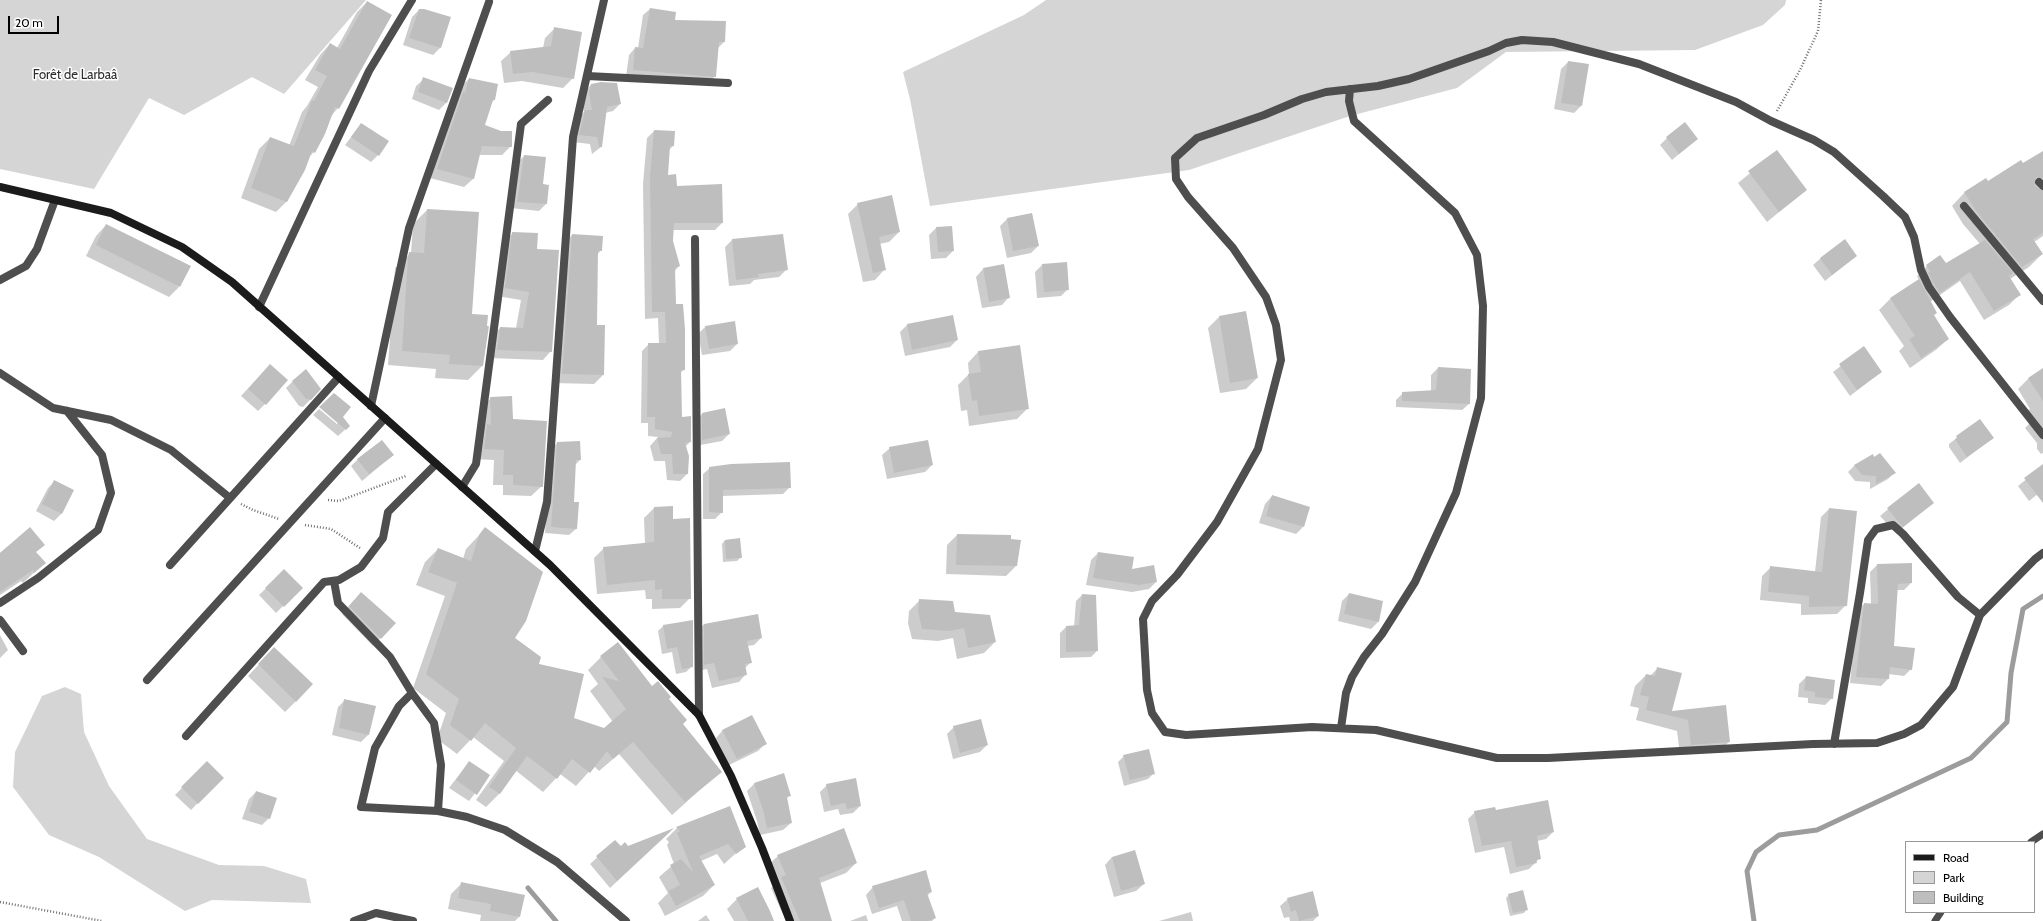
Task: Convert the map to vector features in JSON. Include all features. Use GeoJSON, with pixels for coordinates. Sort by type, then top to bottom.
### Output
{"type":"FeatureCollection","features":[{"type":"Feature","properties":{"kind":"street"},"geometry":{"type":"LineString","coordinates":[[259,307],[369,71],[412,0]]}},
{"type":"Feature","properties":{"kind":"street"},"geometry":{"type":"LineString","coordinates":[[535,551],[547,502],[573,137],[604,0]]}},
{"type":"Feature","properties":{"kind":"street"},"geometry":{"type":"LineString","coordinates":[[371,406],[409,228],[489,2]]}},
{"type":"Feature","properties":{"kind":"street"},"geometry":{"type":"LineString","coordinates":[[2043,435],[1950,317],[1929,287],[1921,270],[1914,237],[1905,217],[1834,152],[1814,140],[1771,121],[1736,102],[1639,64],[1553,42],[1522,40],[1506,43],[1489,51],[1409,79],[1378,86],[1326,92],[1302,99],[1264,115],[1197,138],[1175,158],[1176,179],[1188,197],[1233,248],[1266,297],[1276,325],[1281,360],[1258,449],[1217,522],[1177,575],[1152,601],[1143,619],[1146,690],[1152,713],[1165,732],[1186,735],[1312,727],[1376,730],[1497,758],[1548,758],[1877,743],[1904,734],[1921,725],[1953,687],[1980,614],[2035,559],[2043,553]]}},
{"type":"Feature","properties":{"kind":"street"},"geometry":{"type":"LineString","coordinates":[[587,76],[728,83]]}},
{"type":"Feature","properties":{"kind":"street"},"geometry":{"type":"LineString","coordinates":[[1341,728],[1346,693],[1352,677],[1364,657],[1382,634],[1415,582],[1456,493],[1481,398],[1483,306],[1477,255],[1455,212],[1354,121],[1349,101],[1350,89]]}},
{"type":"Feature","properties":{"kind":"street"},"geometry":{"type":"LineString","coordinates":[[462,487],[476,464],[521,124],[548,100]]}},
{"type":"Feature","properties":{"kind":"street"},"geometry":{"type":"LineString","coordinates":[[0,187],[111,213],[182,247],[232,282],[535,551],[699,716],[731,776],[762,848],[790,921]]}},
{"type":"Feature","properties":{"kind":"street"},"geometry":{"type":"LineString","coordinates":[[0,280],[26,266],[37,249],[55,200]]}},
{"type":"Feature","properties":{"kind":"street"},"geometry":{"type":"LineString","coordinates":[[1964,206],[2043,301]]}},
{"type":"Feature","properties":{"kind":"street"},"geometry":{"type":"LineString","coordinates":[[695,239],[699,716]]}},
{"type":"Feature","properties":{"kind":"street"},"geometry":{"type":"LineString","coordinates":[[0,373],[53,408],[111,420],[171,450],[230,498]]}},
{"type":"Feature","properties":{"kind":"street"},"geometry":{"type":"LineString","coordinates":[[170,565],[339,377]]}},
{"type":"Feature","properties":{"kind":"street"},"geometry":{"type":"LineString","coordinates":[[0,603],[38,578],[98,530],[111,493],[102,455],[67,411]]}},
{"type":"Feature","properties":{"kind":"street"},"geometry":{"type":"LineString","coordinates":[[147,680],[385,418]]}},
{"type":"Feature","properties":{"kind":"street"},"geometry":{"type":"LineString","coordinates":[[186,736],[324,582],[340,580],[361,567],[382,538],[388,512],[436,464]]}},
{"type":"Feature","properties":{"kind":"street"},"geometry":{"type":"LineString","coordinates":[[1834,744],[1868,540],[1876,529],[1892,525],[1903,534],[1958,597],[1980,614]]}},
{"type":"Feature","properties":{"kind":"street"},"geometry":{"type":"LineString","coordinates":[[334,581],[338,603],[390,657],[412,693],[434,723],[441,766],[438,811]]}},
{"type":"Feature","properties":{"kind":"street"},"geometry":{"type":"LineString","coordinates":[[0,620],[23,651]]}},
{"type":"Feature","properties":{"kind":"street"},"geometry":{"type":"LineString","coordinates":[[412,693],[399,706],[375,748],[361,807],[438,811],[467,817],[505,830],[557,862],[626,921]]}},
{"type":"Feature","properties":{"kind":"street"},"geometry":{"type":"LineString","coordinates":[[354,921],[376,913],[412,921]]}},
{"type":"Feature","properties":{"kind":"lane"},"geometry":{"type":"LineString","coordinates":[[2032,841],[2043,834]]}},
{"type":"Feature","properties":{"kind":"path"},"geometry":{"type":"LineString","coordinates":[[1771,121],[1800,70],[1818,31],[1821,0]]}},
{"type":"Feature","properties":{"kind":"path"},"geometry":{"type":"LineString","coordinates":[[311,500],[338,501],[408,475]]}},
{"type":"Feature","properties":{"kind":"path"},"geometry":{"type":"LineString","coordinates":[[0,902],[102,921]]}},
{"type":"Feature","properties":{"kind":"green space","name":"Forêt de Larbaâ"},"geometry":{"type":"Polygon","coordinates":[[[0,0],[366,0],[284,94],[252,77],[184,115],[149,98],[94,189],[0,169],[0,0]]]}},
{"type":"Feature","properties":{"kind":"green space"},"geometry":{"type":"Polygon","coordinates":[[[1046,0],[1786,0],[1785,5],[1763,25],[1695,50],[1506,52],[1457,88],[1350,116],[1189,170],[930,206],[910,99],[903,72],[1024,15],[1046,0]]]}},
{"type":"Feature","properties":{"kind":"green space"},"geometry":{"type":"Polygon","coordinates":[[[65,687],[81,694],[84,732],[109,786],[147,839],[219,865],[264,866],[306,879],[311,903],[212,900],[185,911],[99,857],[49,835],[13,787],[15,752],[42,696],[65,687]]]}},
{"type":"Feature","properties":{"kind":"building"},"geometry":{"type":"Polygon","coordinates":[[[367,1],[392,15],[339,109],[335,107],[325,134],[315,153],[312,151],[305,170],[287,202],[251,188],[270,137],[294,146],[312,100],[314,101],[327,76],[315,70],[330,43],[340,49],[367,1]]]}},
{"type":"Feature","properties":{"kind":"building"},"geometry":{"type":"Polygon","coordinates":[[[650,8],[676,12],[675,20],[726,21],[725,42],[719,42],[716,77],[633,70],[635,47],[643,48],[650,8]]]}},
{"type":"Feature","properties":{"kind":"building"},"geometry":{"type":"Polygon","coordinates":[[[419,9],[424,9],[451,17],[441,48],[409,38],[419,9]]]}},
{"type":"Feature","properties":{"kind":"building"},"geometry":{"type":"Polygon","coordinates":[[[554,27],[582,32],[574,79],[532,72],[513,74],[510,51],[551,46],[554,27]]]}},
{"type":"Feature","properties":{"kind":"building"},"geometry":{"type":"Polygon","coordinates":[[[1568,61],[1589,64],[1582,106],[1561,103],[1568,61]]]}},
{"type":"Feature","properties":{"kind":"building"},"geometry":{"type":"Polygon","coordinates":[[[423,77],[453,88],[447,103],[418,92],[423,77]]]}},
{"type":"Feature","properties":{"kind":"building"},"geometry":{"type":"Polygon","coordinates":[[[469,78],[498,84],[495,100],[493,100],[485,125],[501,131],[512,131],[512,147],[482,146],[474,179],[437,169],[463,92],[465,93],[469,78]]]}},
{"type":"Feature","properties":{"kind":"building"},"geometry":{"type":"Polygon","coordinates":[[[601,82],[617,83],[621,104],[607,107],[602,147],[599,147],[597,137],[579,135],[585,110],[592,110],[589,93],[591,84],[601,82]]]}},
{"type":"Feature","properties":{"kind":"building"},"geometry":{"type":"Polygon","coordinates":[[[1685,122],[1698,139],[1679,154],[1666,137],[1685,122]]]}},
{"type":"Feature","properties":{"kind":"building"},"geometry":{"type":"Polygon","coordinates":[[[361,123],[389,141],[379,156],[351,137],[361,123]]]}},
{"type":"Feature","properties":{"kind":"building"},"geometry":{"type":"Polygon","coordinates":[[[654,130],[675,131],[674,146],[670,146],[668,175],[676,174],[677,186],[722,184],[723,223],[674,223],[673,241],[680,266],[675,268],[676,304],[683,304],[685,329],[685,370],[681,370],[682,417],[691,416],[691,442],[685,443],[689,456],[688,474],[673,474],[672,454],[661,454],[657,438],[671,437],[672,432],[655,429],[655,417],[647,417],[648,343],[666,343],[665,312],[652,312],[650,176],[654,130]]]}},
{"type":"Feature","properties":{"kind":"building"},"geometry":{"type":"Polygon","coordinates":[[[1777,150],[1807,190],[1779,212],[1748,171],[1777,150]]]}},
{"type":"Feature","properties":{"kind":"building"},"geometry":{"type":"Polygon","coordinates":[[[2043,151],[2043,178],[2037,177],[2034,181],[2035,186],[2043,191],[2043,233],[2033,239],[2043,254],[2022,267],[1976,211],[1964,192],[1986,178],[1988,181],[2021,160],[2023,163],[2043,151]]]}},
{"type":"Feature","properties":{"kind":"building"},"geometry":{"type":"Polygon","coordinates":[[[524,155],[546,157],[543,184],[549,185],[547,204],[517,202],[524,155]]]}},
{"type":"Feature","properties":{"kind":"building"},"geometry":{"type":"Polygon","coordinates":[[[892,195],[900,232],[879,237],[886,270],[873,273],[857,203],[892,195]]]}},
{"type":"Feature","properties":{"kind":"building"},"geometry":{"type":"Polygon","coordinates":[[[427,209],[479,212],[472,314],[488,315],[487,326],[489,326],[483,366],[449,364],[450,355],[402,351],[408,257],[409,252],[424,253],[427,209]]]}},
{"type":"Feature","properties":{"kind":"building"},"geometry":{"type":"Polygon","coordinates":[[[1032,213],[1039,246],[1013,251],[1007,218],[1032,213]]]}},
{"type":"Feature","properties":{"kind":"building"},"geometry":{"type":"Polygon","coordinates":[[[106,224],[191,266],[180,287],[96,245],[106,224]]]}},
{"type":"Feature","properties":{"kind":"building"},"geometry":{"type":"Polygon","coordinates":[[[952,226],[954,251],[938,252],[936,227],[952,226]]]}},
{"type":"Feature","properties":{"kind":"building"},"geometry":{"type":"Polygon","coordinates":[[[512,232],[538,233],[537,249],[559,250],[552,352],[497,350],[500,327],[523,328],[529,292],[505,288],[512,232]]]}},
{"type":"Feature","properties":{"kind":"building"},"geometry":{"type":"Polygon","coordinates":[[[572,234],[603,236],[602,251],[598,251],[597,325],[605,325],[604,375],[562,374],[572,234]]]}},
{"type":"Feature","properties":{"kind":"building"},"geometry":{"type":"Polygon","coordinates":[[[783,234],[788,270],[758,274],[759,277],[736,280],[732,239],[783,234]]]}},
{"type":"Feature","properties":{"kind":"building"},"geometry":{"type":"Polygon","coordinates":[[[1845,239],[1857,256],[1832,275],[1820,258],[1845,239]]]}},
{"type":"Feature","properties":{"kind":"building"},"geometry":{"type":"Polygon","coordinates":[[[1985,240],[2013,273],[2009,276],[2021,295],[1994,311],[1970,272],[1940,293],[1928,273],[1930,271],[1926,265],[1940,255],[1946,263],[1985,240]]]}},
{"type":"Feature","properties":{"kind":"building"},"geometry":{"type":"Polygon","coordinates":[[[1067,262],[1069,290],[1044,292],[1042,264],[1067,262]]]}},
{"type":"Feature","properties":{"kind":"building"},"geometry":{"type":"Polygon","coordinates":[[[1004,264],[1010,298],[989,302],[983,268],[1004,264]]]}},
{"type":"Feature","properties":{"kind":"building"},"geometry":{"type":"Polygon","coordinates":[[[1919,279],[1937,313],[1934,315],[1949,339],[1921,358],[1909,339],[1915,336],[1890,298],[1919,279]]]}},
{"type":"Feature","properties":{"kind":"building"},"geometry":{"type":"Polygon","coordinates":[[[1246,311],[1258,378],[1230,383],[1219,316],[1246,311]]]}},
{"type":"Feature","properties":{"kind":"building"},"geometry":{"type":"Polygon","coordinates":[[[953,315],[958,340],[912,350],[907,324],[953,315]]]}},
{"type":"Feature","properties":{"kind":"building"},"geometry":{"type":"Polygon","coordinates":[[[735,321],[738,344],[709,349],[705,326],[735,321]]]}},
{"type":"Feature","properties":{"kind":"building"},"geometry":{"type":"Polygon","coordinates":[[[1020,345],[1029,409],[979,416],[977,400],[972,401],[968,374],[981,372],[978,351],[1020,345]]]}},
{"type":"Feature","properties":{"kind":"building"},"geometry":{"type":"Polygon","coordinates":[[[1864,346],[1882,372],[1857,390],[1839,364],[1864,346]]]}},
{"type":"Feature","properties":{"kind":"building"},"geometry":{"type":"Polygon","coordinates":[[[270,364],[288,380],[266,405],[248,389],[270,364]]]}},
{"type":"Feature","properties":{"kind":"building"},"geometry":{"type":"Polygon","coordinates":[[[1438,367],[1471,369],[1470,404],[1402,401],[1402,392],[1436,390],[1438,367]]]}},
{"type":"Feature","properties":{"kind":"building"},"geometry":{"type":"Polygon","coordinates":[[[2043,368],[2043,401],[2028,378],[2043,368]]]}},
{"type":"Feature","properties":{"kind":"building"},"geometry":{"type":"Polygon","coordinates":[[[306,369],[321,389],[311,400],[306,399],[292,381],[306,369]]]}},
{"type":"Feature","properties":{"kind":"building"},"geometry":{"type":"Polygon","coordinates":[[[334,393],[351,407],[343,417],[350,426],[346,430],[319,407],[334,393]]]}},
{"type":"Feature","properties":{"kind":"building"},"geometry":{"type":"Polygon","coordinates":[[[512,396],[513,419],[547,421],[543,487],[513,485],[513,475],[503,475],[504,450],[484,449],[487,424],[491,425],[490,397],[512,396]]]}},
{"type":"Feature","properties":{"kind":"building"},"geometry":{"type":"Polygon","coordinates":[[[725,408],[730,434],[702,440],[702,413],[725,408]]]}},
{"type":"Feature","properties":{"kind":"building"},"geometry":{"type":"Polygon","coordinates":[[[1980,419],[1994,438],[1967,457],[1955,439],[1957,438],[1956,436],[1980,419]]]}},
{"type":"Feature","properties":{"kind":"building"},"geometry":{"type":"Polygon","coordinates":[[[382,440],[394,455],[369,474],[357,459],[382,440]]]}},
{"type":"Feature","properties":{"kind":"building"},"geometry":{"type":"Polygon","coordinates":[[[928,440],[933,465],[894,473],[889,447],[928,440]]]}},
{"type":"Feature","properties":{"kind":"building"},"geometry":{"type":"Polygon","coordinates":[[[580,441],[581,460],[576,460],[574,502],[579,502],[577,529],[551,527],[557,442],[580,441]]]}},
{"type":"Feature","properties":{"kind":"building"},"geometry":{"type":"Polygon","coordinates":[[[1880,453],[1896,473],[1876,484],[1876,476],[1862,475],[1854,465],[1873,454],[1874,457],[1880,453]]]}},
{"type":"Feature","properties":{"kind":"building"},"geometry":{"type":"Polygon","coordinates":[[[790,462],[791,488],[723,490],[723,513],[709,512],[709,467],[731,464],[790,462]]]}},
{"type":"Feature","properties":{"kind":"building"},"geometry":{"type":"Polygon","coordinates":[[[2043,464],[2043,503],[2024,478],[2043,464]]]}},
{"type":"Feature","properties":{"kind":"building"},"geometry":{"type":"Polygon","coordinates":[[[54,480],[74,490],[62,514],[42,504],[54,480]]]}},
{"type":"Feature","properties":{"kind":"building"},"geometry":{"type":"Polygon","coordinates":[[[1919,483],[1934,503],[1903,527],[1887,508],[1919,483]]]}},
{"type":"Feature","properties":{"kind":"building"},"geometry":{"type":"Polygon","coordinates":[[[1272,495],[1310,507],[1304,527],[1266,516],[1272,495]]]}},
{"type":"Feature","properties":{"kind":"building"},"geometry":{"type":"Polygon","coordinates":[[[673,506],[673,519],[690,518],[691,599],[662,599],[662,589],[655,590],[655,580],[607,585],[603,547],[654,542],[654,507],[673,506]]]}},
{"type":"Feature","properties":{"kind":"building"},"geometry":{"type":"Polygon","coordinates":[[[1829,508],[1857,511],[1847,606],[1809,607],[1809,596],[1768,592],[1770,566],[1822,572],[1829,508]]]}},
{"type":"Feature","properties":{"kind":"building"},"geometry":{"type":"Polygon","coordinates":[[[30,527],[45,545],[36,552],[46,563],[34,573],[33,570],[0,592],[0,553],[30,527]]]}},
{"type":"Feature","properties":{"kind":"building"},"geometry":{"type":"Polygon","coordinates":[[[485,527],[543,572],[526,621],[515,638],[541,657],[539,664],[584,674],[574,718],[604,728],[626,709],[602,677],[619,681],[600,656],[618,642],[652,686],[658,681],[671,697],[669,699],[687,720],[683,724],[722,772],[685,802],[633,742],[613,759],[607,751],[590,773],[572,759],[557,779],[527,756],[500,794],[489,787],[516,748],[485,723],[471,741],[450,725],[459,699],[426,674],[457,583],[428,572],[438,548],[471,561],[479,535],[485,527]]]}},
{"type":"Feature","properties":{"kind":"building"},"geometry":{"type":"Polygon","coordinates":[[[957,534],[1011,535],[1011,539],[1021,540],[1017,566],[956,565],[957,534]]]}},
{"type":"Feature","properties":{"kind":"building"},"geometry":{"type":"Polygon","coordinates":[[[740,538],[742,558],[726,559],[725,540],[740,538]]]}},
{"type":"Feature","properties":{"kind":"building"},"geometry":{"type":"Polygon","coordinates":[[[1098,552],[1134,557],[1132,569],[1154,565],[1157,582],[1139,585],[1093,578],[1098,552]]]}},
{"type":"Feature","properties":{"kind":"building"},"geometry":{"type":"Polygon","coordinates":[[[1912,563],[1912,583],[1898,584],[1894,646],[1915,648],[1912,670],[1890,667],[1889,679],[1856,677],[1864,603],[1878,604],[1877,564],[1912,563]]]}},
{"type":"Feature","properties":{"kind":"building"},"geometry":{"type":"Polygon","coordinates":[[[284,569],[303,588],[284,607],[265,588],[284,569]]]}},
{"type":"Feature","properties":{"kind":"building"},"geometry":{"type":"Polygon","coordinates":[[[361,592],[396,623],[381,639],[349,606],[361,592]]]}},
{"type":"Feature","properties":{"kind":"building"},"geometry":{"type":"Polygon","coordinates":[[[1349,593],[1383,601],[1379,622],[1344,614],[1349,593]]]}},
{"type":"Feature","properties":{"kind":"building"},"geometry":{"type":"Polygon","coordinates":[[[1082,594],[1096,595],[1098,651],[1066,652],[1066,626],[1079,625],[1082,594]]]}},
{"type":"Feature","properties":{"kind":"building"},"geometry":{"type":"Polygon","coordinates":[[[919,599],[953,601],[955,612],[990,615],[996,642],[968,648],[964,628],[950,631],[922,629],[918,611],[919,599]]]}},
{"type":"Feature","properties":{"kind":"building"},"geometry":{"type":"Polygon","coordinates":[[[758,614],[762,638],[747,641],[752,663],[745,664],[747,675],[719,681],[714,663],[704,665],[704,624],[758,614]]]}},
{"type":"Feature","properties":{"kind":"building"},"geometry":{"type":"Polygon","coordinates":[[[693,620],[693,667],[682,669],[677,647],[667,649],[663,625],[693,620]]]}},
{"type":"Feature","properties":{"kind":"building"},"geometry":{"type":"Polygon","coordinates":[[[274,647],[313,684],[296,702],[258,664],[274,647]]]}},
{"type":"Feature","properties":{"kind":"building"},"geometry":{"type":"Polygon","coordinates":[[[1657,667],[1682,673],[1672,711],[1726,705],[1730,742],[1691,745],[1688,720],[1646,710],[1649,697],[1640,695],[1646,674],[1655,676],[1657,667]]]}},
{"type":"Feature","properties":{"kind":"building"},"geometry":{"type":"Polygon","coordinates":[[[1806,676],[1835,680],[1833,699],[1815,697],[1815,692],[1804,690],[1806,676]]]}},
{"type":"Feature","properties":{"kind":"building"},"geometry":{"type":"Polygon","coordinates":[[[344,699],[376,706],[369,735],[339,728],[344,699]]]}},
{"type":"Feature","properties":{"kind":"building"},"geometry":{"type":"Polygon","coordinates":[[[752,715],[767,744],[737,759],[722,730],[752,715]]]}},
{"type":"Feature","properties":{"kind":"building"},"geometry":{"type":"Polygon","coordinates":[[[981,719],[988,745],[960,753],[953,726],[981,719]]]}},
{"type":"Feature","properties":{"kind":"building"},"geometry":{"type":"Polygon","coordinates":[[[1149,749],[1155,774],[1130,780],[1123,755],[1149,749]]]}},
{"type":"Feature","properties":{"kind":"building"},"geometry":{"type":"Polygon","coordinates":[[[207,761],[224,778],[198,804],[181,787],[207,761]]]}},
{"type":"Feature","properties":{"kind":"building"},"geometry":{"type":"Polygon","coordinates":[[[469,761],[490,775],[477,795],[456,780],[469,761]]]}},
{"type":"Feature","properties":{"kind":"building"},"geometry":{"type":"Polygon","coordinates":[[[784,773],[791,796],[787,797],[792,823],[767,828],[764,813],[754,783],[784,773]]]}},
{"type":"Feature","properties":{"kind":"building"},"geometry":{"type":"Polygon","coordinates":[[[856,778],[861,806],[847,809],[845,803],[831,806],[826,784],[856,778]]]}},
{"type":"Feature","properties":{"kind":"building"},"geometry":{"type":"Polygon","coordinates":[[[256,791],[277,798],[270,819],[249,812],[256,791]]]}},
{"type":"Feature","properties":{"kind":"building"},"geometry":{"type":"Polygon","coordinates":[[[1548,800],[1554,832],[1537,836],[1541,859],[1536,860],[1537,863],[1516,867],[1511,841],[1482,846],[1474,811],[1495,807],[1496,810],[1548,800]]]}},
{"type":"Feature","properties":{"kind":"building"},"geometry":{"type":"Polygon","coordinates":[[[730,806],[746,847],[736,854],[728,844],[699,856],[715,885],[676,906],[668,891],[680,885],[670,865],[681,859],[693,872],[677,833],[680,831],[676,827],[730,806]]]}},
{"type":"Feature","properties":{"kind":"building"},"geometry":{"type":"Polygon","coordinates":[[[674,828],[617,881],[596,856],[615,840],[621,846],[625,842],[628,846],[674,828]]]}},
{"type":"Feature","properties":{"kind":"building"},"geometry":{"type":"Polygon","coordinates":[[[844,828],[857,863],[819,878],[832,921],[800,921],[781,877],[786,875],[777,855],[844,828]]]}},
{"type":"Feature","properties":{"kind":"building"},"geometry":{"type":"Polygon","coordinates":[[[1135,850],[1145,884],[1121,891],[1112,857],[1135,850]]]}},
{"type":"Feature","properties":{"kind":"building"},"geometry":{"type":"Polygon","coordinates":[[[926,870],[932,892],[927,893],[936,918],[928,921],[911,921],[904,900],[879,908],[872,886],[926,870]]]}},
{"type":"Feature","properties":{"kind":"building"},"geometry":{"type":"Polygon","coordinates":[[[461,882],[525,895],[520,917],[490,911],[491,904],[458,898],[461,882]]]}},
{"type":"Feature","properties":{"kind":"building"},"geometry":{"type":"Polygon","coordinates":[[[758,887],[774,921],[748,921],[736,898],[758,887]]]}},
{"type":"Feature","properties":{"kind":"building"},"geometry":{"type":"Polygon","coordinates":[[[1523,890],[1528,910],[1513,913],[1508,894],[1523,890]]]}},
{"type":"Feature","properties":{"kind":"building"},"geometry":{"type":"Polygon","coordinates":[[[1313,891],[1319,916],[1299,921],[1296,910],[1291,912],[1287,898],[1313,891]]]}},
{"type":"Feature","properties":{"kind":"waterway"},"geometry":{"type":"LineString","coordinates":[[1754,921],[1747,871],[1756,852],[1779,835],[1817,830],[1971,758],[2007,722],[2011,673],[2023,609],[2043,596]]}},
{"type":"Feature","properties":{"kind":"waterway"},"geometry":{"type":"LineString","coordinates":[[528,888],[556,921]]}}]}
